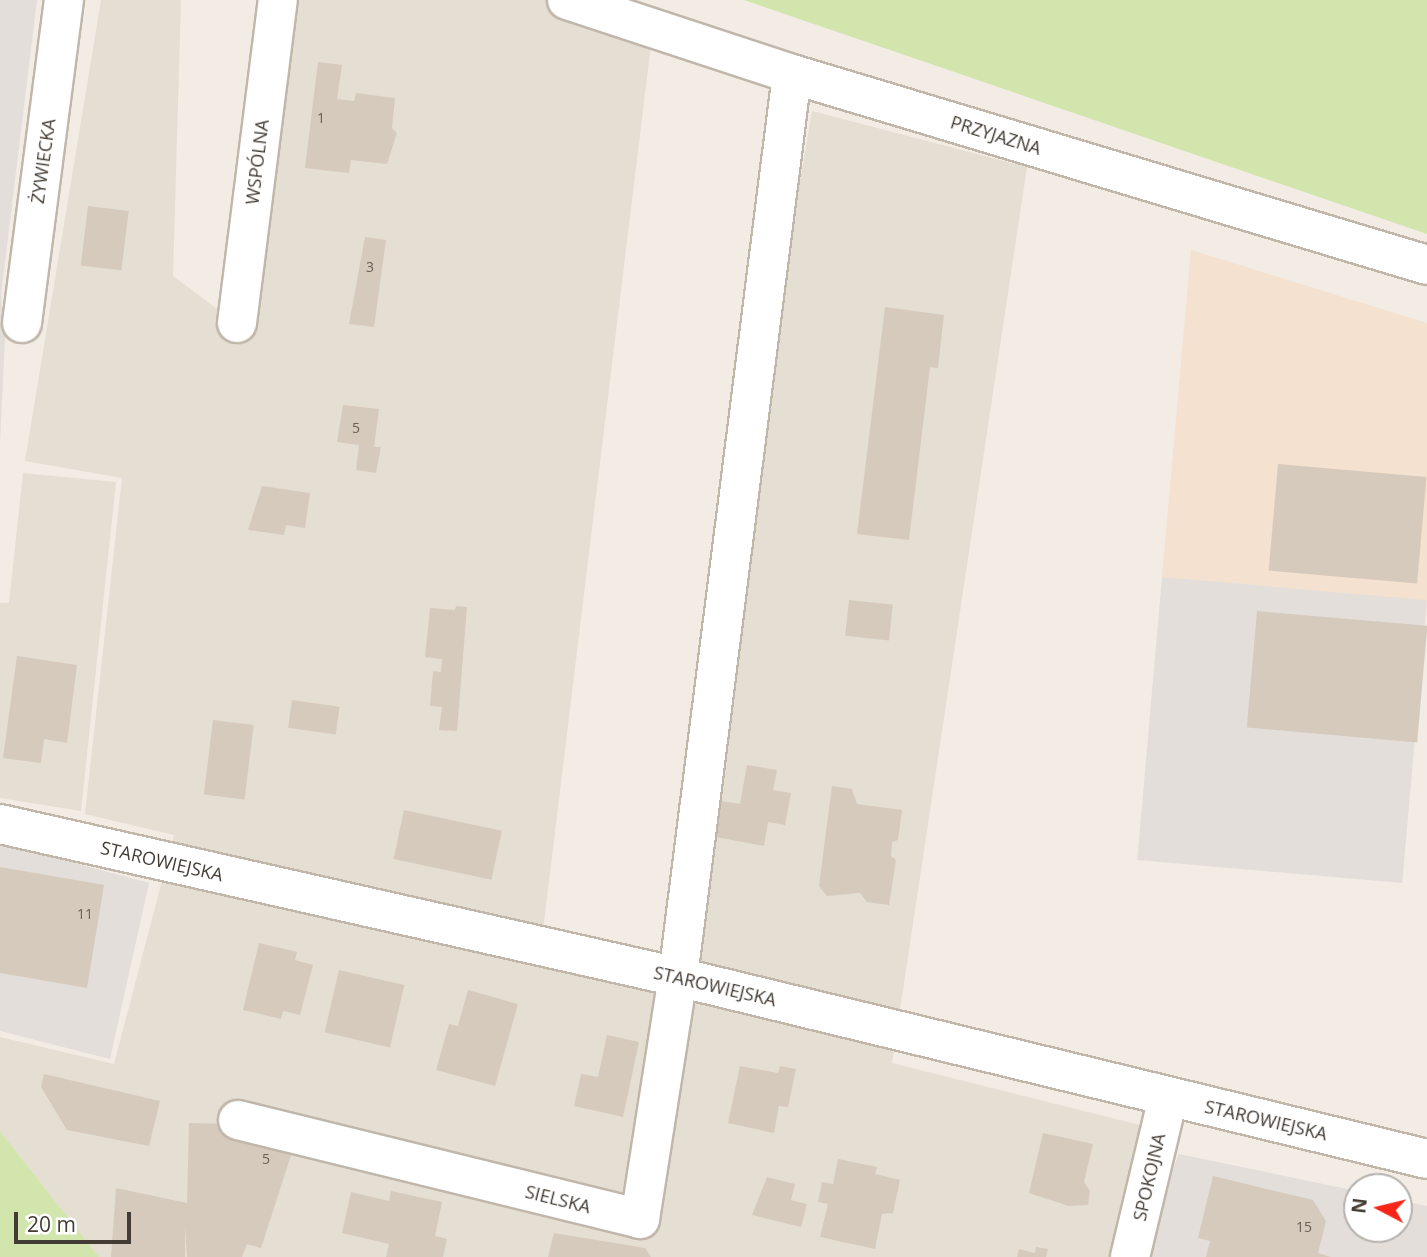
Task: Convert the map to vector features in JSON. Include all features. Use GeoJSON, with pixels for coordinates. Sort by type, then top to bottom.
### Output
{"type":"FeatureCollection","features":[{"type":"Feature","properties":{"kind":"street","name":"ŻYWIECKA"},"geometry":{"type":"LineString","coordinates":[[22,323],[64,0]]}},
{"type":"Feature","properties":{"kind":"street","name":"WSPÓLNA"},"geometry":{"type":"LineString","coordinates":[[237,323],[278,0]]}},
{"type":"Feature","properties":{"kind":"street","name":"PRZYJAZNA"},"geometry":{"type":"LineString","coordinates":[[567,0],[792,74],[1427,265]]}},
{"type":"Feature","properties":{"kind":"street"},"geometry":{"type":"LineString","coordinates":[[678,976],[792,74]]}},
{"type":"Feature","properties":{"kind":"street","name":"STAROWIEJSKA"},"geometry":{"type":"LineString","coordinates":[[0,824],[678,976],[1427,1158]]}},
{"type":"Feature","properties":{"kind":"street","name":"SIELSKA"},"geometry":{"type":"LineString","coordinates":[[238,1120],[640,1219],[678,976]]}},
{"type":"Feature","properties":{"kind":"street","name":"SPOKOJNA"},"geometry":{"type":"LineString","coordinates":[[1130,1257],[1168,1097]]}},
{"type":"Feature","properties":{"kind":"shaded area"},"geometry":{"type":"Polygon","coordinates":[[[0,0],[37,0],[1,295],[5,337],[0,443],[0,0]]]}},
{"type":"Feature","properties":{"kind":"shaded area"},"geometry":{"type":"Polygon","coordinates":[[[101,0],[181,0],[173,276],[236,323],[278,0],[567,0],[653,28],[541,947],[677,976],[718,661],[812,111],[1027,167],[892,1063],[1140,1125],[1111,1257],[99,1257],[0,1131],[0,1037],[114,1064],[174,835],[85,814],[122,478],[25,461],[101,0]]]}},
{"type":"Feature","properties":{"kind":"shaded area"},"geometry":{"type":"Polygon","coordinates":[[[1191,250],[1427,323],[1427,602],[1162,577],[1191,250]]]}},
{"type":"Feature","properties":{"kind":"shaded area"},"geometry":{"type":"Polygon","coordinates":[[[23,473],[116,482],[81,811],[0,798],[0,603],[9,603],[23,473]]]}},
{"type":"Feature","properties":{"kind":"shaded area"},"geometry":{"type":"Polygon","coordinates":[[[1162,577],[1427,600],[1402,883],[1137,860],[1162,577]]]}},
{"type":"Feature","properties":{"kind":"shaded area"},"geometry":{"type":"Polygon","coordinates":[[[0,843],[149,883],[110,1059],[0,1031],[0,843]]]}},
{"type":"Feature","properties":{"kind":"shaded area"},"geometry":{"type":"Polygon","coordinates":[[[1179,1154],[1343,1188],[1343,1243],[1413,1243],[1413,1203],[1427,1206],[1427,1257],[1138,1257],[1179,1154]]]}},
{"type":"Feature","properties":{"kind":"green space"},"geometry":{"type":"Polygon","coordinates":[[[744,0],[1427,0],[1427,234],[744,0]]]}},
{"type":"Feature","properties":{"kind":"green space"},"geometry":{"type":"Polygon","coordinates":[[[0,1131],[99,1257],[0,1257],[0,1131]]]}},
{"type":"Feature","properties":{"kind":"building"},"geometry":{"type":"Polygon","coordinates":[[[318,62],[342,65],[337,99],[354,101],[356,93],[395,98],[392,128],[397,133],[387,164],[351,160],[349,173],[305,168],[318,62]]]}},
{"type":"Feature","properties":{"kind":"building"},"geometry":{"type":"Polygon","coordinates":[[[88,206],[129,211],[121,271],[81,266],[88,206]]]}},
{"type":"Feature","properties":{"kind":"building"},"geometry":{"type":"Polygon","coordinates":[[[365,237],[386,240],[374,327],[349,324],[365,237]]]}},
{"type":"Feature","properties":{"kind":"building"},"geometry":{"type":"Polygon","coordinates":[[[885,307],[944,315],[938,368],[930,367],[909,540],[857,534],[885,307]]]}},
{"type":"Feature","properties":{"kind":"building"},"geometry":{"type":"Polygon","coordinates":[[[343,405],[379,409],[374,447],[381,447],[376,473],[356,470],[359,445],[337,442],[343,405]]]}},
{"type":"Feature","properties":{"kind":"building"},"geometry":{"type":"Polygon","coordinates":[[[1278,464],[1426,477],[1417,584],[1269,571],[1278,464]]]}},
{"type":"Feature","properties":{"kind":"building"},"geometry":{"type":"Polygon","coordinates":[[[262,486],[310,493],[305,528],[286,525],[284,535],[248,530],[262,486]]]}},
{"type":"Feature","properties":{"kind":"building"},"geometry":{"type":"Polygon","coordinates":[[[849,600],[893,605],[889,640],[845,636],[849,600]]]}},
{"type":"Feature","properties":{"kind":"building"},"geometry":{"type":"Polygon","coordinates":[[[456,606],[467,607],[457,731],[439,730],[442,707],[430,706],[433,671],[441,672],[442,659],[425,657],[430,608],[455,610],[456,606]]]}},
{"type":"Feature","properties":{"kind":"building"},"geometry":{"type":"Polygon","coordinates":[[[1257,611],[1427,626],[1417,742],[1247,728],[1257,611]]]}},
{"type":"Feature","properties":{"kind":"building"},"geometry":{"type":"Polygon","coordinates":[[[17,656],[77,665],[67,743],[44,739],[41,763],[3,758],[17,656]]]}},
{"type":"Feature","properties":{"kind":"building"},"geometry":{"type":"Polygon","coordinates":[[[292,700],[340,707],[336,734],[288,728],[292,700]]]}},
{"type":"Feature","properties":{"kind":"building"},"geometry":{"type":"Polygon","coordinates":[[[213,720],[254,725],[245,799],[204,794],[213,720]]]}},
{"type":"Feature","properties":{"kind":"building"},"geometry":{"type":"Polygon","coordinates":[[[747,765],[777,770],[773,790],[791,793],[785,825],[768,822],[764,846],[716,837],[721,801],[740,804],[747,765]]]}},
{"type":"Feature","properties":{"kind":"building"},"geometry":{"type":"Polygon","coordinates":[[[832,786],[852,789],[857,804],[902,810],[898,840],[892,842],[891,856],[896,860],[889,905],[867,902],[860,893],[827,896],[819,886],[832,786]]]}},
{"type":"Feature","properties":{"kind":"building"},"geometry":{"type":"Polygon","coordinates":[[[404,810],[502,831],[491,880],[394,859],[404,810]]]}},
{"type":"Feature","properties":{"kind":"building"},"geometry":{"type":"Polygon","coordinates":[[[0,867],[104,885],[87,988],[0,973],[0,867]]]}},
{"type":"Feature","properties":{"kind":"building"},"geometry":{"type":"Polygon","coordinates":[[[259,943],[297,952],[295,960],[313,965],[300,1015],[283,1011],[281,1019],[243,1010],[259,943]]]}},
{"type":"Feature","properties":{"kind":"building"},"geometry":{"type":"Polygon","coordinates":[[[339,970],[404,985],[390,1047],[325,1032],[339,970]]]}},
{"type":"Feature","properties":{"kind":"building"},"geometry":{"type":"Polygon","coordinates":[[[468,990],[518,1004],[495,1086],[436,1070],[449,1024],[458,1026],[468,990]]]}},
{"type":"Feature","properties":{"kind":"building"},"geometry":{"type":"Polygon","coordinates":[[[607,1035],[639,1042],[623,1117],[574,1106],[581,1074],[598,1077],[607,1035]]]}},
{"type":"Feature","properties":{"kind":"building"},"geometry":{"type":"Polygon","coordinates":[[[740,1066],[778,1073],[780,1066],[796,1069],[788,1107],[779,1106],[774,1133],[728,1123],[740,1066]]]}},
{"type":"Feature","properties":{"kind":"building"},"geometry":{"type":"Polygon","coordinates":[[[44,1074],[160,1101],[149,1146],[67,1130],[41,1087],[44,1074]]]}},
{"type":"Feature","properties":{"kind":"building"},"geometry":{"type":"Polygon","coordinates":[[[189,1123],[239,1124],[297,1137],[261,1248],[247,1244],[242,1257],[187,1257],[185,1225],[185,1257],[111,1257],[116,1188],[187,1203],[189,1123]]]}},
{"type":"Feature","properties":{"kind":"building"},"geometry":{"type":"Polygon","coordinates":[[[1043,1133],[1093,1144],[1084,1182],[1090,1191],[1088,1205],[1069,1206],[1029,1193],[1043,1133]]]}},
{"type":"Feature","properties":{"kind":"building"},"geometry":{"type":"Polygon","coordinates":[[[838,1159],[877,1167],[875,1174],[900,1180],[893,1213],[882,1214],[875,1249],[820,1237],[828,1204],[818,1202],[822,1182],[833,1184],[838,1159]]]}},
{"type":"Feature","properties":{"kind":"building"},"geometry":{"type":"Polygon","coordinates":[[[1213,1176],[1313,1200],[1326,1221],[1318,1253],[1331,1257],[1206,1257],[1210,1241],[1198,1238],[1213,1176]]]}},
{"type":"Feature","properties":{"kind":"building"},"geometry":{"type":"Polygon","coordinates":[[[767,1177],[795,1184],[791,1200],[807,1204],[801,1227],[752,1215],[767,1177]]]}},
{"type":"Feature","properties":{"kind":"building"},"geometry":{"type":"Polygon","coordinates":[[[391,1191],[442,1202],[435,1236],[447,1239],[443,1257],[386,1257],[389,1244],[342,1233],[351,1192],[389,1201],[391,1191]]]}},
{"type":"Feature","properties":{"kind":"building"},"geometry":{"type":"Polygon","coordinates":[[[554,1233],[645,1248],[651,1257],[548,1257],[554,1233]]]}},
{"type":"Feature","properties":{"kind":"building"},"geometry":{"type":"Polygon","coordinates":[[[1036,1247],[1048,1249],[1046,1257],[1017,1257],[1019,1249],[1035,1253],[1036,1247]]]}}]}
